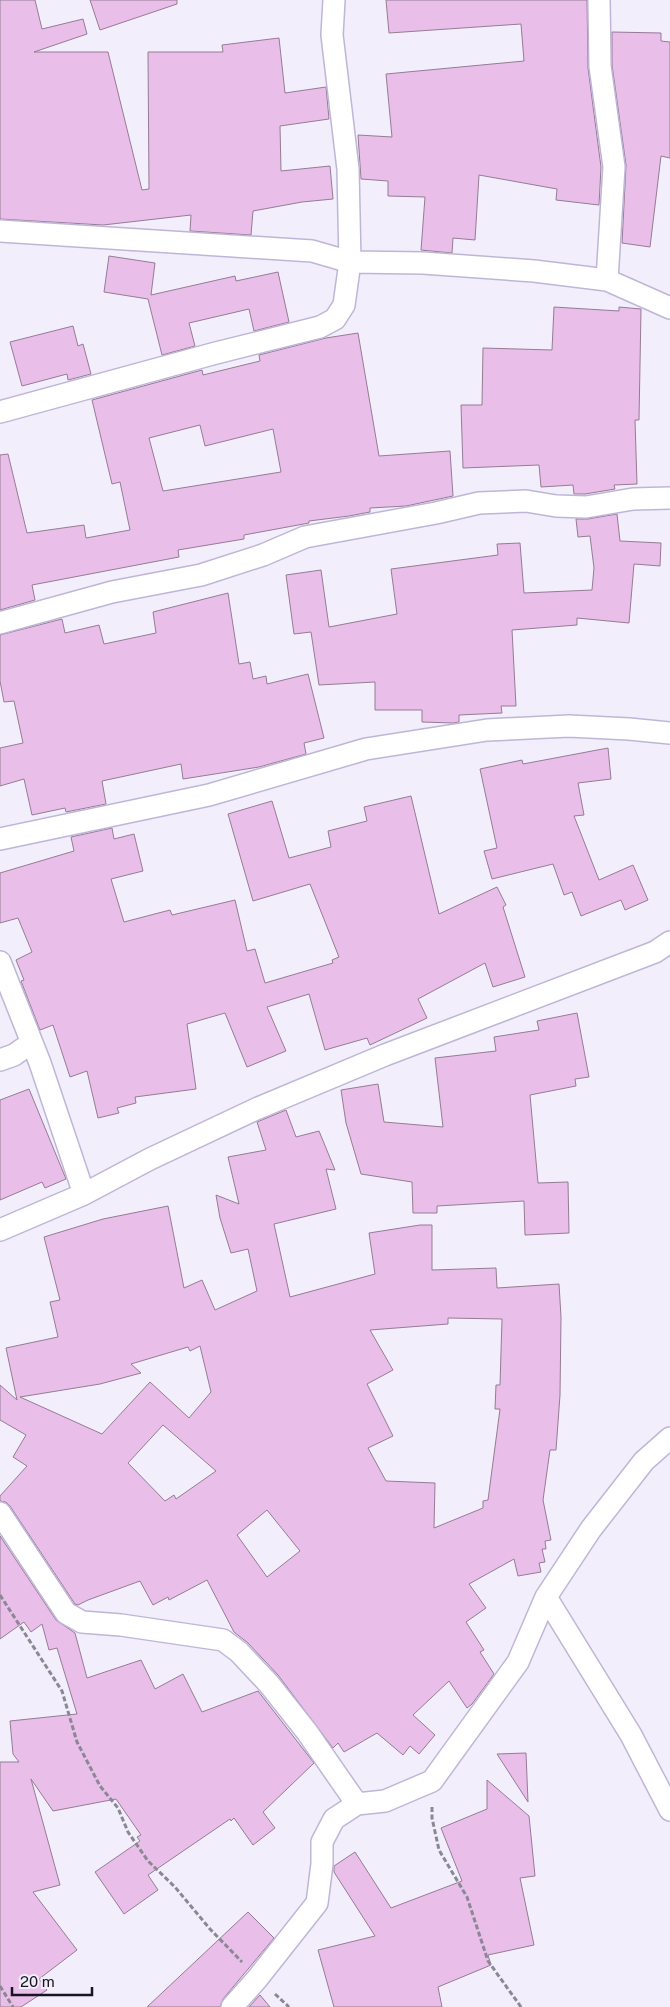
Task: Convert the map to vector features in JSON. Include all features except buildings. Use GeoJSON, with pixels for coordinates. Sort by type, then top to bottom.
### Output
{"type":"FeatureCollection","features":[{"type":"Feature","properties":{"kind":"street"},"geometry":{"type":"LineString","coordinates":[[0,412],[216,353],[320,327],[335,319],[344,305],[350,262],[348,169],[332,36],[334,0]]}},
{"type":"Feature","properties":{"kind":"street"},"geometry":{"type":"LineString","coordinates":[[599,0],[600,66],[614,167],[607,280]]}},
{"type":"Feature","properties":{"kind":"street"},"geometry":{"type":"LineString","coordinates":[[0,231],[312,251],[350,262],[432,263],[534,271],[607,280],[670,308]]}},
{"type":"Feature","properties":{"kind":"street"},"geometry":{"type":"LineString","coordinates":[[0,623],[112,592],[201,575],[263,555],[305,537],[436,513],[479,503],[526,501],[556,506],[586,507],[633,499],[670,498]]}},
{"type":"Feature","properties":{"kind":"street"},"geometry":{"type":"LineString","coordinates":[[0,838],[209,795],[366,749],[487,730],[569,726],[670,733]]}},
{"type":"Feature","properties":{"kind":"street"},"geometry":{"type":"LineString","coordinates":[[0,1230],[84,1194],[150,1159],[256,1109],[385,1055],[655,952],[670,942]]}},
{"type":"Feature","properties":{"kind":"street"},"geometry":{"type":"LineString","coordinates":[[0,962],[40,1062],[84,1194]]}},
{"type":"Feature","properties":{"kind":"street"},"geometry":{"type":"LineString","coordinates":[[0,1060],[14,1055],[31,1043]]}},
{"type":"Feature","properties":{"kind":"street"},"geometry":{"type":"LineString","coordinates":[[232,2007],[318,1904],[322,1842],[334,1819],[357,1804],[385,1800],[432,1781],[518,1662],[546,1597],[592,1529],[644,1461],[670,1438]]}},
{"type":"Feature","properties":{"kind":"street"},"geometry":{"type":"LineString","coordinates":[[0,1513],[66,1613],[82,1622],[121,1625],[223,1640],[239,1652],[269,1684],[307,1732],[357,1804]]}},
{"type":"Feature","properties":{"kind":"street"},"geometry":{"type":"LineString","coordinates":[[546,1597],[631,1735],[670,1810]]}},
{"type":"Feature","properties":{"kind":"path"},"geometry":{"type":"LineString","coordinates":[[0,1595],[62,1691],[76,1742],[100,1786],[118,1808],[128,1832],[148,1861],[175,1887],[210,1929],[257,1979],[289,2007]]}},
{"type":"Feature","properties":{"kind":"path"},"geometry":{"type":"LineString","coordinates":[[432,1781],[432,1818],[439,1850],[467,1897],[488,1961],[521,2007]]}},
{"type":"Feature","properties":{"kind":"path"},"geometry":{"type":"LineString","coordinates":[[0,1986],[13,2007]]}}]}
